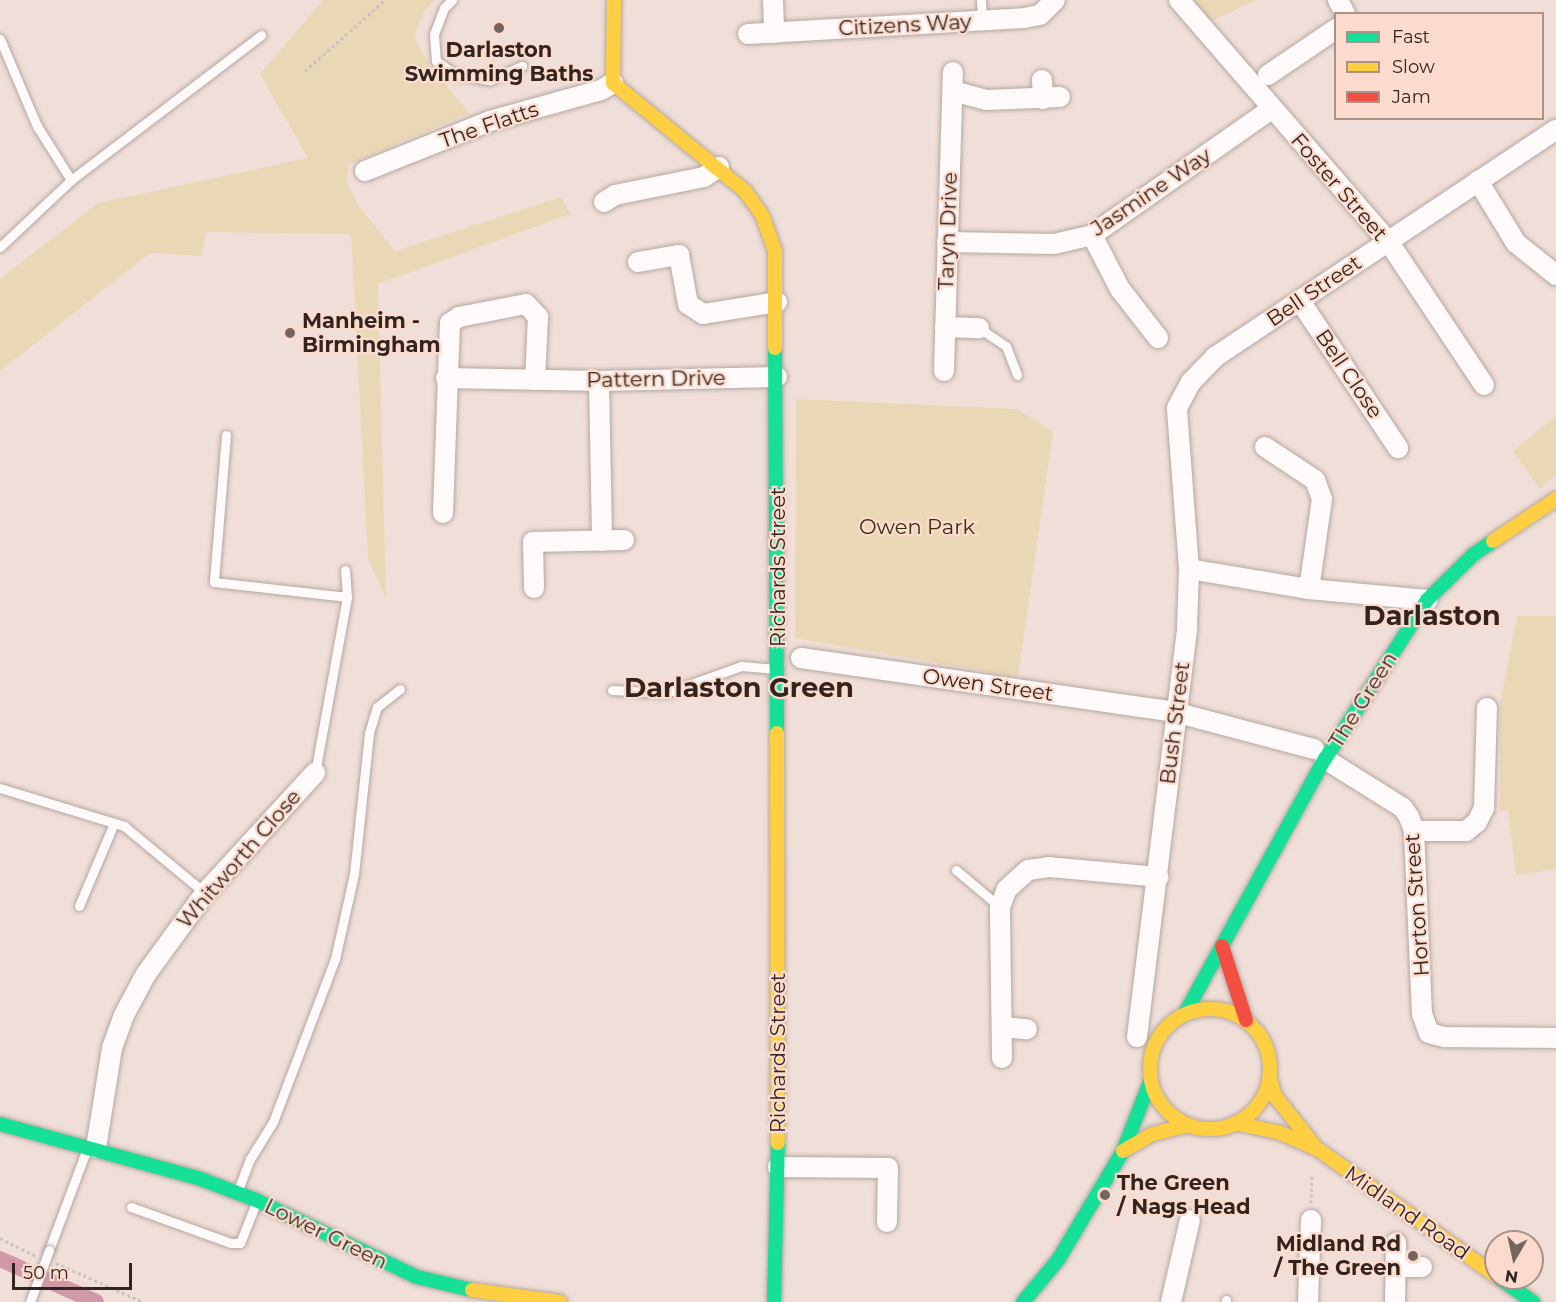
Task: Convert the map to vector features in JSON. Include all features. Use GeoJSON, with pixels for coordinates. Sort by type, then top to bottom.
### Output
{"type":"FeatureCollection","features":[{"type":"Feature","properties":{"kind":"street"},"geometry":{"type":"LineString","coordinates":[[613,83],[614,0]]}},
{"type":"Feature","properties":{"kind":"street"},"geometry":{"type":"LineString","coordinates":[[773,0],[774,33]]}},
{"type":"Feature","properties":{"kind":"street","name":"Citizens Way"},"geometry":{"type":"LineString","coordinates":[[748,34],[982,21],[1040,15],[1055,0]]}},
{"type":"Feature","properties":{"kind":"street","name":"Foster Street"},"geometry":{"type":"LineString","coordinates":[[1179,0],[1388,241],[1484,385]]}},
{"type":"Feature","properties":{"kind":"street"},"geometry":{"type":"LineString","coordinates":[[1268,75],[1334,30]]}},
{"type":"Feature","properties":{"kind":"street","name":"Taryn Drive"},"geometry":{"type":"LineString","coordinates":[[944,371],[953,81],[986,100],[1048,92]]}},
{"type":"Feature","properties":{"kind":"street","name":"Richards Street"},"geometry":{"type":"LineString","coordinates":[[613,83],[719,167],[745,191],[762,215],[775,250],[777,302],[778,1167],[774,1302]]}},
{"type":"Feature","properties":{"kind":"street","name":"The Flatts"},"geometry":{"type":"LineString","coordinates":[[365,171],[490,121],[601,90],[613,83]]}},
{"type":"Feature","properties":{"kind":"street","name":"Jasmine Way"},"geometry":{"type":"LineString","coordinates":[[947,242],[1054,244],[1092,235],[1272,109]]}},
{"type":"Feature","properties":{"kind":"street","name":"Bell Street"},"geometry":{"type":"LineString","coordinates":[[1178,408],[1191,382],[1215,357],[1556,130]]}},
{"type":"Feature","properties":{"kind":"street"},"geometry":{"type":"LineString","coordinates":[[604,202],[615,195],[704,177],[719,167]]}},
{"type":"Feature","properties":{"kind":"street"},"geometry":{"type":"LineString","coordinates":[[1478,181],[1516,243],[1556,275]]}},
{"type":"Feature","properties":{"kind":"street"},"geometry":{"type":"LineString","coordinates":[[1092,235],[1119,289],[1158,338]]}},
{"type":"Feature","properties":{"kind":"street"},"geometry":{"type":"LineString","coordinates":[[638,262],[679,255],[688,304],[703,314],[777,302]]}},
{"type":"Feature","properties":{"kind":"street","name":"Bell Close"},"geometry":{"type":"LineString","coordinates":[[1300,301],[1398,448]]}},
{"type":"Feature","properties":{"kind":"street"},"geometry":{"type":"LineString","coordinates":[[442,513],[450,323],[459,317],[526,304],[538,317],[535,380]]}},
{"type":"Feature","properties":{"kind":"street"},"geometry":{"type":"LineString","coordinates":[[945,327],[980,328]]}},
{"type":"Feature","properties":{"kind":"street","name":"Pattern Drive"},"geometry":{"type":"LineString","coordinates":[[446,378],[599,381],[777,377]]}},
{"type":"Feature","properties":{"kind":"street"},"geometry":{"type":"LineString","coordinates":[[599,381],[602,541]]}},
{"type":"Feature","properties":{"kind":"street","name":"Bush Street"},"geometry":{"type":"LineString","coordinates":[[1137,1037],[1159,878],[1174,712],[1187,627],[1189,569],[1178,408]]}},
{"type":"Feature","properties":{"kind":"street"},"geometry":{"type":"LineString","coordinates":[[1265,447],[1315,480],[1322,499],[1309,589]]}},
{"type":"Feature","properties":{"kind":"street","name":"The Green"},"geometry":{"type":"LineString","coordinates":[[1184,1015],[1222,946],[1320,754],[1427,600],[1474,554],[1556,500]]}},
{"type":"Feature","properties":{"kind":"street"},"geometry":{"type":"LineString","coordinates":[[534,588],[533,542],[624,540]]}},
{"type":"Feature","properties":{"kind":"street"},"geometry":{"type":"LineString","coordinates":[[1189,569],[1309,589],[1427,600]]}},
{"type":"Feature","properties":{"kind":"street","name":"Owen Street"},"geometry":{"type":"LineString","coordinates":[[801,658],[1174,712],[1320,754]]}},
{"type":"Feature","properties":{"kind":"street"},"geometry":{"type":"LineString","coordinates":[[1414,831],[1466,831],[1477,822],[1484,807],[1487,708]]}},
{"type":"Feature","properties":{"kind":"street","name":"Horton Street"},"geometry":{"type":"LineString","coordinates":[[1320,754],[1403,808],[1414,831],[1424,1024],[1429,1033],[1444,1037],[1556,1038]]}},
{"type":"Feature","properties":{"kind":"street","name":"Whitworth Close"},"geometry":{"type":"LineString","coordinates":[[92,1148],[112,1048],[123,1017],[146,974],[205,893],[315,772]]}},
{"type":"Feature","properties":{"kind":"street"},"geometry":{"type":"LineString","coordinates":[[1002,1058],[1000,907],[1007,889],[1028,870],[1049,867],[1159,878]]}},
{"type":"Feature","properties":{"kind":"street"},"geometry":{"type":"LineString","coordinates":[[1123,1151],[1153,1134],[1188,1125],[1207,1129],[1235,1124],[1259,1104],[1270,1079],[1265,1043],[1246,1020],[1230,980],[1222,946]]}},
{"type":"Feature","properties":{"kind":"street"},"geometry":{"type":"LineString","coordinates":[[1023,1302],[1058,1260],[1123,1151],[1151,1079],[1151,1059],[1158,1038],[1184,1015],[1216,1009],[1246,1020]]}},
{"type":"Feature","properties":{"kind":"street"},"geometry":{"type":"LineString","coordinates":[[1002,1027],[1027,1029]]}},
{"type":"Feature","properties":{"kind":"street"},"geometry":{"type":"LineString","coordinates":[[1151,1079],[1160,1102],[1188,1125]]}},
{"type":"Feature","properties":{"kind":"street","name":"Midland Road"},"geometry":{"type":"LineString","coordinates":[[1270,1079],[1275,1096],[1316,1149]]}},
{"type":"Feature","properties":{"kind":"street","name":"Lower Green"},"geometry":{"type":"LineString","coordinates":[[0,1124],[92,1148],[237,1192],[417,1277],[482,1292],[560,1302]]}},
{"type":"Feature","properties":{"kind":"street","name":"Midland Road"},"geometry":{"type":"LineString","coordinates":[[1235,1124],[1281,1133],[1316,1149],[1484,1267]]}},
{"type":"Feature","properties":{"kind":"street"},"geometry":{"type":"LineString","coordinates":[[778,1167],[888,1168],[887,1222]]}},
{"type":"Feature","properties":{"kind":"street"},"geometry":{"type":"LineString","coordinates":[[1171,1302],[1190,1220]]}},
{"type":"Feature","properties":{"kind":"street"},"geometry":{"type":"LineString","coordinates":[[1308,1302],[1311,1220]]}},
{"type":"Feature","properties":{"kind":"street"},"geometry":{"type":"LineString","coordinates":[[1395,1302],[1396,1243]]}},
{"type":"Feature","properties":{"kind":"street"},"geometry":{"type":"LineString","coordinates":[[1396,1267],[1422,1267]]}},
{"type":"Feature","properties":{"kind":"street","name":"Midland Road"},"geometry":{"type":"LineString","coordinates":[[1516,1290],[1533,1302]]}},
{"type":"Feature","properties":{"kind":"lane"},"geometry":{"type":"LineString","coordinates":[[452,0],[444,8],[435,34],[435,61],[454,74],[490,80],[522,66]]}},
{"type":"Feature","properties":{"kind":"lane"},"geometry":{"type":"LineString","coordinates":[[981,0],[982,21]]}},
{"type":"Feature","properties":{"kind":"lane"},"geometry":{"type":"LineString","coordinates":[[0,247],[71,180],[261,35]]}},
{"type":"Feature","properties":{"kind":"lane"},"geometry":{"type":"LineString","coordinates":[[0,39],[37,126],[71,180]]}},
{"type":"Feature","properties":{"kind":"lane"},"geometry":{"type":"LineString","coordinates":[[980,328],[1006,346],[1017,375]]}},
{"type":"Feature","properties":{"kind":"lane"},"geometry":{"type":"LineString","coordinates":[[226,435],[214,582],[346,597]]}},
{"type":"Feature","properties":{"kind":"lane"},"geometry":{"type":"LineString","coordinates":[[315,772],[346,597],[345,570]]}},
{"type":"Feature","properties":{"kind":"lane"},"geometry":{"type":"LineString","coordinates":[[612,690],[666,693],[741,666],[778,670]]}},
{"type":"Feature","properties":{"kind":"lane"},"geometry":{"type":"LineString","coordinates":[[237,1192],[250,1159],[273,1122],[335,959],[354,874],[369,733],[377,706],[400,688]]}},
{"type":"Feature","properties":{"kind":"lane"},"geometry":{"type":"LineString","coordinates":[[0,788],[124,825],[205,893]]}},
{"type":"Feature","properties":{"kind":"lane"},"geometry":{"type":"LineString","coordinates":[[78,906],[114,823]]}},
{"type":"Feature","properties":{"kind":"lane"},"geometry":{"type":"LineString","coordinates":[[956,870],[1000,907]]}},
{"type":"Feature","properties":{"kind":"lane"},"geometry":{"type":"LineString","coordinates":[[30,1302],[92,1148]]}},
{"type":"Feature","properties":{"kind":"lane"},"geometry":{"type":"LineString","coordinates":[[131,1207],[231,1243],[240,1243],[256,1200]]}},
{"type":"Feature","properties":{"kind":"path"},"geometry":{"type":"LineString","coordinates":[[305,71],[385,0]]}},
{"type":"Feature","properties":{"kind":"path"},"geometry":{"type":"LineString","coordinates":[[1311,1220],[1316,1149]]}},
{"type":"Feature","properties":{"kind":"path"},"geometry":{"type":"LineString","coordinates":[[0,1238],[40,1257]]}},
{"type":"Feature","properties":{"kind":"path"},"geometry":{"type":"LineString","coordinates":[[50,1260],[143,1302]]}},
{"type":"Feature","properties":{"kind":"green space"},"geometry":{"type":"Polygon","coordinates":[[[323,0],[435,0],[425,10],[414,36],[431,68],[469,113],[349,164],[346,180],[358,205],[395,251],[561,197],[570,214],[378,284],[386,599],[368,558],[351,234],[207,232],[201,256],[150,253],[0,371],[0,279],[98,203],[308,158],[260,74],[323,0]]]}},
{"type":"Feature","properties":{"kind":"green space"},"geometry":{"type":"Polygon","coordinates":[[[1188,0],[1256,0],[1207,23],[1188,0]]]}},
{"type":"Feature","properties":{"kind":"green space","name":"Owen Park"},"geometry":{"type":"Polygon","coordinates":[[[796,399],[1017,409],[1053,432],[1018,677],[795,638],[796,399]]]}},
{"type":"Feature","properties":{"kind":"green space"},"geometry":{"type":"Polygon","coordinates":[[[1556,416],[1556,475],[1540,489],[1513,451],[1556,416]]]}},
{"type":"Feature","properties":{"kind":"green space"},"geometry":{"type":"Polygon","coordinates":[[[1517,616],[1556,616],[1556,869],[1516,875],[1508,810],[1500,811],[1500,705],[1517,616]]]}},
{"type":"Feature","properties":{"kind":"waterway"},"geometry":{"type":"LineString","coordinates":[[0,1259],[96,1302]]}},
{"type":"Feature","properties":{"kind":"traffic: fast"},"geometry":{"type":"LineString","coordinates":[[775,348],[777,733]]}},
{"type":"Feature","properties":{"kind":"traffic: fast"},"geometry":{"type":"LineString","coordinates":[[1184,1015],[1325,759],[1427,600],[1474,554],[1493,541]]}},
{"type":"Feature","properties":{"kind":"traffic: fast"},"geometry":{"type":"LineString","coordinates":[[1023,1302],[1058,1260],[1123,1151],[1151,1079]]}},
{"type":"Feature","properties":{"kind":"traffic: fast"},"geometry":{"type":"LineString","coordinates":[[0,1124],[198,1178],[256,1200],[417,1277],[472,1290]]}},
{"type":"Feature","properties":{"kind":"traffic: fast"},"geometry":{"type":"LineString","coordinates":[[774,1302],[778,1143]]}},
{"type":"Feature","properties":{"kind":"traffic: fast"},"geometry":{"type":"LineString","coordinates":[[1516,1290],[1533,1302]]}},
{"type":"Feature","properties":{"kind":"traffic: slow"},"geometry":{"type":"LineString","coordinates":[[614,0],[613,83],[745,191],[762,215],[775,250],[775,348]]}},
{"type":"Feature","properties":{"kind":"traffic: slow"},"geometry":{"type":"LineString","coordinates":[[1493,541],[1556,499]]}},
{"type":"Feature","properties":{"kind":"traffic: slow"},"geometry":{"type":"LineString","coordinates":[[777,733],[778,1143]]}},
{"type":"Feature","properties":{"kind":"traffic: slow"},"geometry":{"type":"LineString","coordinates":[[1210,1009],[1233,1013],[1253,1026],[1266,1046],[1270,1069],[1266,1092],[1253,1112],[1233,1125],[1210,1129],[1187,1125],[1167,1112],[1154,1092],[1150,1069],[1154,1046],[1167,1026],[1187,1013],[1210,1009]]}},
{"type":"Feature","properties":{"kind":"traffic: slow"},"geometry":{"type":"LineString","coordinates":[[1270,1079],[1275,1096],[1313,1144]]}},
{"type":"Feature","properties":{"kind":"traffic: slow"},"geometry":{"type":"LineString","coordinates":[[1235,1123],[1281,1133],[1319,1150],[1484,1267]]}},
{"type":"Feature","properties":{"kind":"traffic: slow"},"geometry":{"type":"LineString","coordinates":[[1123,1151],[1153,1134],[1188,1125]]}},
{"type":"Feature","properties":{"kind":"traffic: slow"},"geometry":{"type":"LineString","coordinates":[[472,1290],[560,1302]]}},
{"type":"Feature","properties":{"kind":"traffic: jam"},"geometry":{"type":"LineString","coordinates":[[1222,946],[1246,1020]]}},
{"type":"Feature","properties":{"kind":"place","name":"Darlaston Swimming Baths"},"geometry":{"type":"Point","coordinates":[499,28]}},
{"type":"Feature","properties":{"kind":"place","name":"Manheim - Birmingham"},"geometry":{"type":"Point","coordinates":[290,333]}},
{"type":"Feature","properties":{"kind":"place","name":"The Green / Nags Head"},"geometry":{"type":"Point","coordinates":[1105,1195]}},
{"type":"Feature","properties":{"kind":"place","name":"Midland Rd / The Green"},"geometry":{"type":"Point","coordinates":[1413,1256]}},
{"type":"Feature","properties":{"kind":"district","name":"Darlaston"},"geometry":{"type":"Point","coordinates":[1432,616]}},
{"type":"Feature","properties":{"kind":"district","name":"Darlaston Green"},"geometry":{"type":"Point","coordinates":[739,688]}}]}
